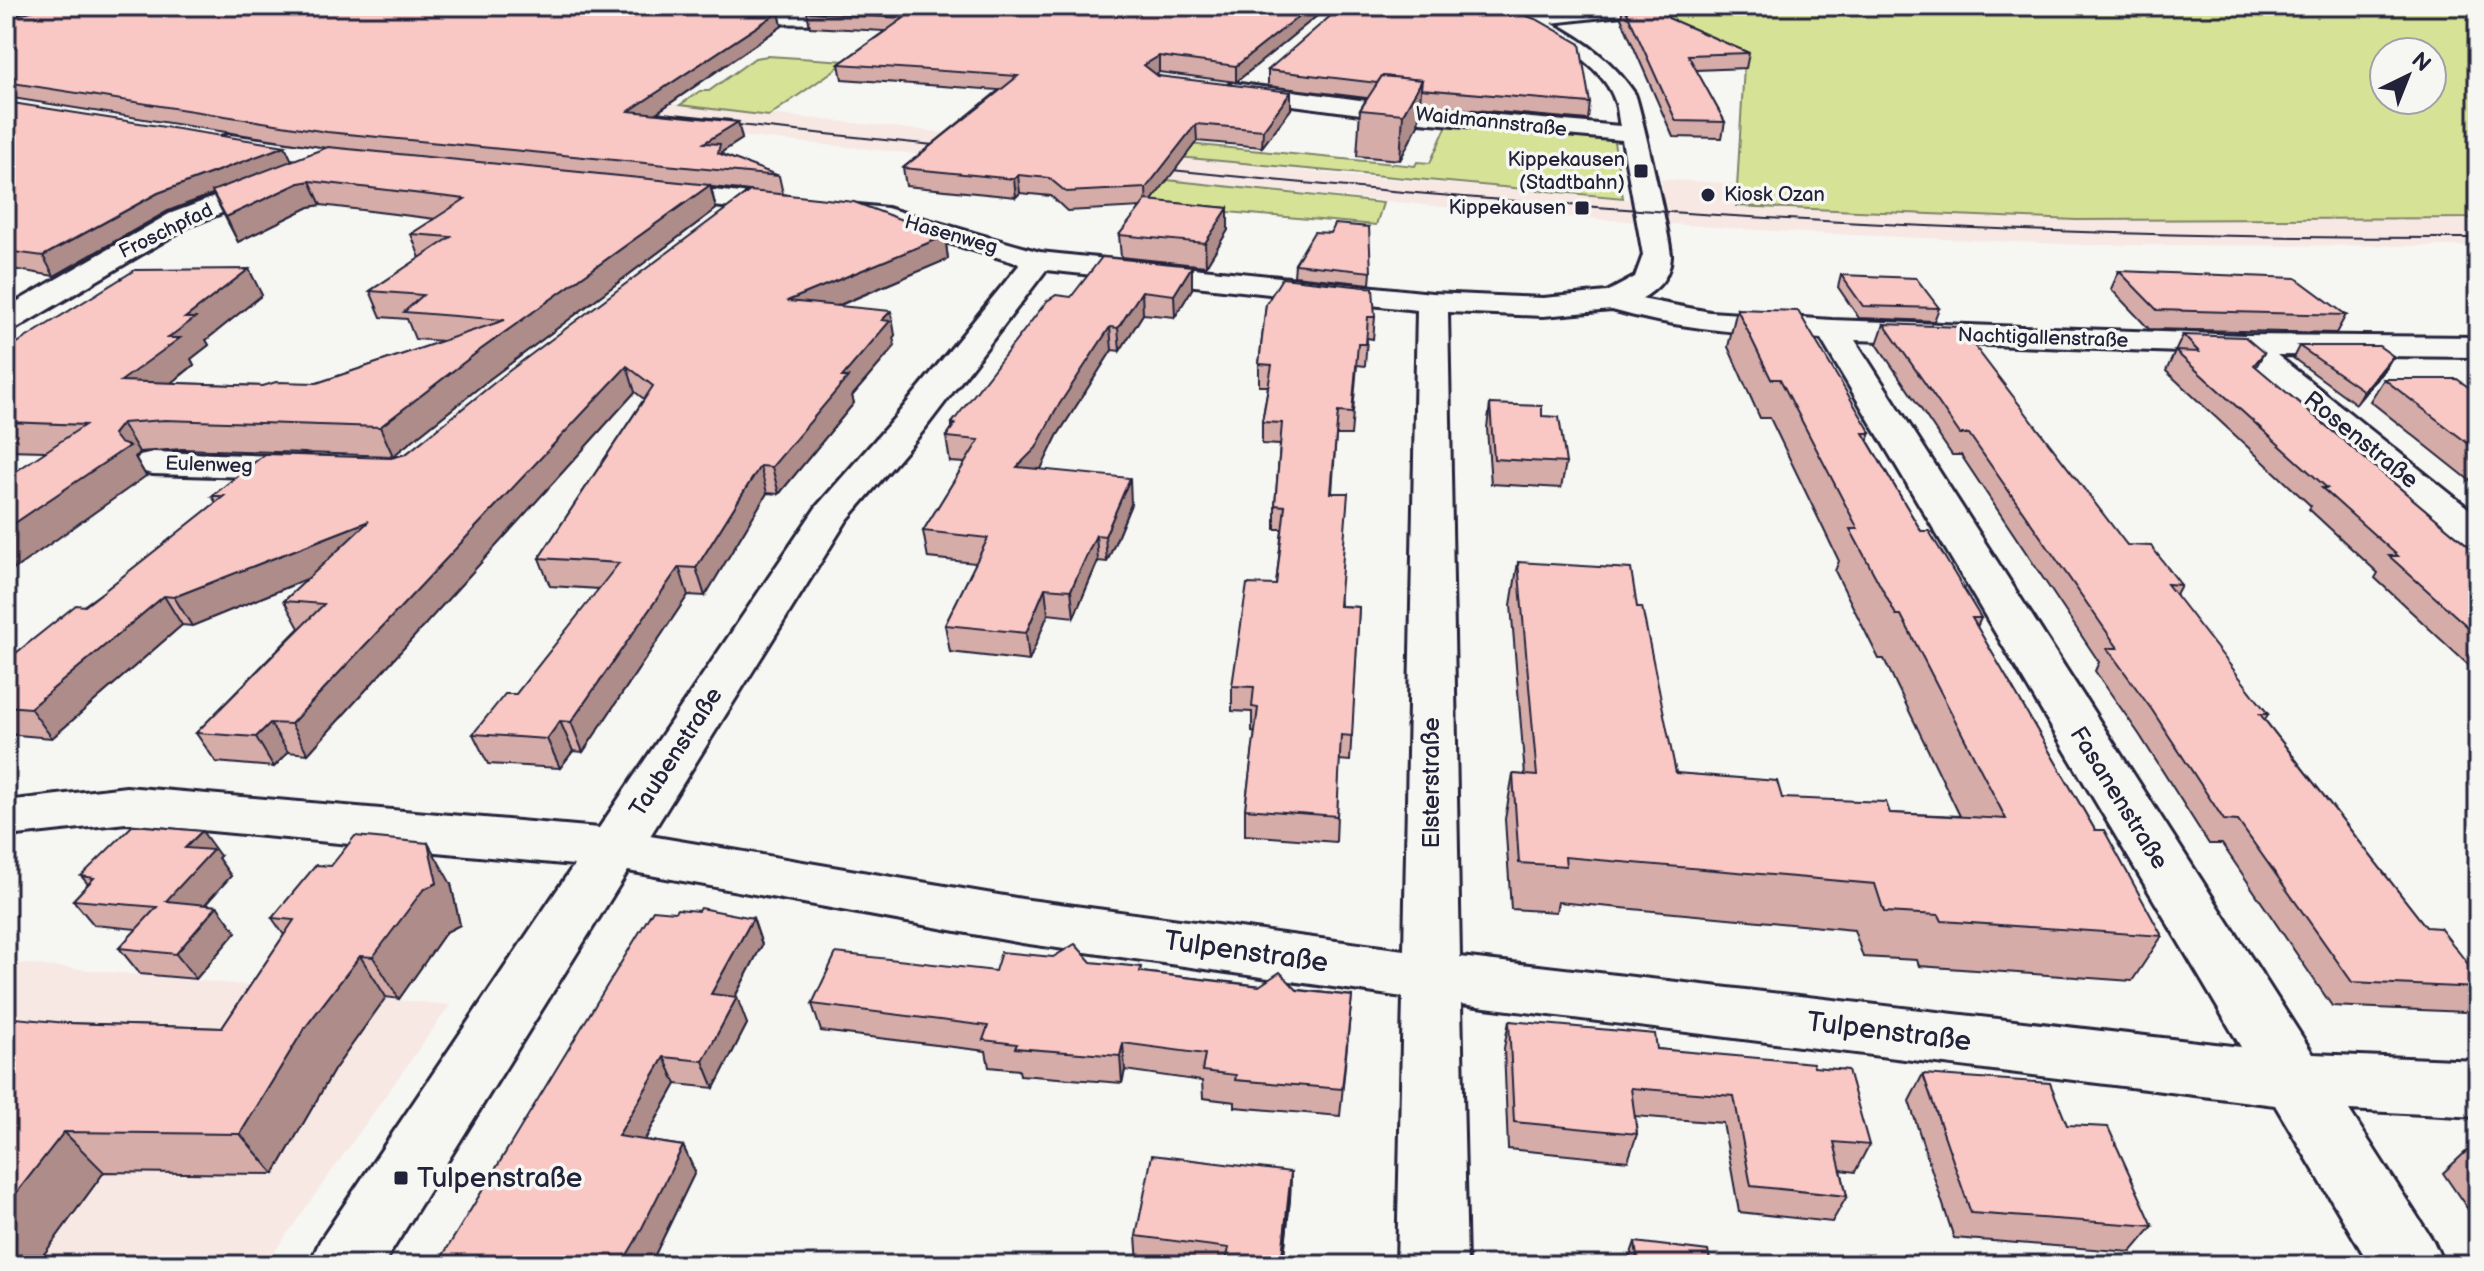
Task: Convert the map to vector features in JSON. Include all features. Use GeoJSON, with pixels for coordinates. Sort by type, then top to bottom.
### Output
{"type":"FeatureCollection","features":[{"type":"Feature","properties":{"kind":"street"},"geometry":{"type":"LineString","coordinates":[[706,16],[837,18],[912,6]]}},
{"type":"Feature","properties":{"kind":"street"},"geometry":{"type":"LineString","coordinates":[[1486,6],[1530,20],[1571,42],[1600,64],[1626,98],[1657,255],[1649,281],[1613,301]]}},
{"type":"Feature","properties":{"kind":"street"},"geometry":{"type":"LineString","coordinates":[[1530,20],[1639,7]]}},
{"type":"Feature","properties":{"kind":"street"},"geometry":{"type":"LineString","coordinates":[[1244,91],[1267,72]]}},
{"type":"Feature","properties":{"kind":"street","name":"Waidmannstraße"},"geometry":{"type":"LineString","coordinates":[[1216,88],[1420,115],[1634,134]]}},
{"type":"Feature","properties":{"kind":"street"},"geometry":{"type":"LineString","coordinates":[[200,137],[334,159],[396,165]]}},
{"type":"Feature","properties":{"kind":"street","name":"Froschpfad"},"geometry":{"type":"LineString","coordinates":[[6,321],[179,220],[334,159]]}},
{"type":"Feature","properties":{"kind":"street","name":"Hasenweg"},"geometry":{"type":"LineString","coordinates":[[626,189],[887,216],[1038,260]]}},
{"type":"Feature","properties":{"kind":"street"},"geometry":{"type":"LineString","coordinates":[[712,230],[748,202]]}},
{"type":"Feature","properties":{"kind":"street","name":"Nachtigallenstraße"},"geometry":{"type":"LineString","coordinates":[[1038,260],[1432,302],[1543,307],[1613,301],[1655,313],[1710,321],[1832,330],[2244,345],[2478,347]]}},
{"type":"Feature","properties":{"kind":"street","name":"Taubenstraße"},"geometry":{"type":"LineString","coordinates":[[344,1265],[831,514],[910,423],[1038,260]]}},
{"type":"Feature","properties":{"kind":"street","name":"Elsterstraße"},"geometry":{"type":"LineString","coordinates":[[1432,302],[1432,1265]]}},
{"type":"Feature","properties":{"kind":"street","name":"Fasanenstraße"},"geometry":{"type":"LineString","coordinates":[[1832,330],[2409,1265]]}},
{"type":"Feature","properties":{"kind":"street","name":"Rosenstraße"},"geometry":{"type":"LineString","coordinates":[[2244,345],[2478,536]]}},
{"type":"Feature","properties":{"kind":"street","name":"Eulenweg"},"geometry":{"type":"LineString","coordinates":[[153,463],[346,469]]}},
{"type":"Feature","properties":{"kind":"street","name":"Tulpenstraße"},"geometry":{"type":"LineString","coordinates":[[17,816],[126,805],[613,849],[1022,921],[1431,977],[2295,1080],[2478,1089]]}},
{"type":"Feature","properties":{"kind":"shaded area"},"geometry":{"type":"Polygon","coordinates":[[[6,39],[665,103],[1342,175],[1664,202],[1661,179],[1738,184],[1737,206],[2076,220],[2478,218],[2478,246],[2086,245],[1787,232],[1495,212],[727,135],[6,39]]]}},
{"type":"Feature","properties":{"kind":"shaded area"},"geometry":{"type":"Polygon","coordinates":[[[6,962],[450,1005],[265,1265],[6,1265],[6,962]]]}},
{"type":"Feature","properties":{"kind":"green space"},"geometry":{"type":"Polygon","coordinates":[[[1660,6],[2478,6],[2478,218],[2076,220],[1736,206],[1744,66],[1646,9],[1660,6]]]}},
{"type":"Feature","properties":{"kind":"green space"},"geometry":{"type":"Polygon","coordinates":[[[768,56],[847,61],[769,116],[680,105],[700,91],[709,91],[755,58],[768,56]]]}},
{"type":"Feature","properties":{"kind":"green space"},"geometry":{"type":"Polygon","coordinates":[[[1448,123],[1611,139],[1623,198],[1025,143],[1044,130],[1415,166],[1417,162],[1430,163],[1448,123]]]}},
{"type":"Feature","properties":{"kind":"green space"},"geometry":{"type":"Polygon","coordinates":[[[1167,180],[1383,203],[1376,225],[1149,205],[1167,180]]]}},
{"type":"Feature","properties":{"kind":"building"},"geometry":{"type":"Polygon","coordinates":[[[21,6],[638,6],[779,12],[629,111],[738,122],[704,143],[720,144],[718,153],[779,176],[327,132],[6,82],[6,18],[38,9],[21,6]]]}},
{"type":"Feature","properties":{"kind":"building"},"geometry":{"type":"Polygon","coordinates":[[[880,6],[1312,6],[1236,66],[1159,56],[1144,65],[1158,76],[1291,92],[1263,130],[1196,124],[1146,188],[1066,192],[1049,178],[1018,175],[1014,179],[903,168],[1018,76],[839,64],[904,18],[807,12],[880,6]]]}},
{"type":"Feature","properties":{"kind":"building"},"geometry":{"type":"Polygon","coordinates":[[[1342,6],[1499,6],[1538,20],[1580,44],[1590,103],[1421,89],[1422,80],[1382,76],[1377,83],[1268,70],[1342,6]]]}},
{"type":"Feature","properties":{"kind":"building"},"geometry":{"type":"Polygon","coordinates":[[[1624,6],[1661,6],[1668,18],[1749,53],[1688,55],[1725,122],[1676,121],[1624,6]]]}},
{"type":"Feature","properties":{"kind":"building"},"geometry":{"type":"Polygon","coordinates":[[[1382,76],[1422,80],[1403,114],[1360,110],[1382,76]]]}},
{"type":"Feature","properties":{"kind":"building"},"geometry":{"type":"Polygon","coordinates":[[[6,102],[285,146],[158,193],[43,256],[6,251],[6,229],[11,227],[6,226],[6,102]]]}},
{"type":"Feature","properties":{"kind":"building"},"geometry":{"type":"Polygon","coordinates":[[[328,147],[710,185],[480,350],[380,427],[165,420],[122,423],[113,434],[120,443],[129,446],[6,529],[6,478],[85,425],[6,422],[6,350],[135,270],[249,269],[185,318],[195,318],[168,338],[180,338],[121,381],[263,386],[276,382],[317,383],[505,320],[404,312],[423,295],[370,291],[451,237],[411,234],[465,199],[310,181],[299,183],[226,217],[212,191],[328,147]]]}},
{"type":"Feature","properties":{"kind":"building"},"geometry":{"type":"Polygon","coordinates":[[[750,191],[854,202],[945,236],[787,301],[891,311],[882,320],[890,321],[842,377],[848,377],[772,467],[760,466],[696,568],[679,567],[571,722],[560,721],[547,739],[473,734],[505,694],[516,694],[619,563],[539,558],[653,386],[627,366],[291,724],[270,723],[256,737],[196,733],[324,604],[284,601],[369,521],[174,597],[164,596],[30,708],[6,706],[6,661],[76,605],[85,606],[224,496],[212,496],[265,454],[391,458],[406,454],[509,371],[750,191]]]}},
{"type":"Feature","properties":{"kind":"building"},"geometry":{"type":"Polygon","coordinates":[[[1146,200],[1228,208],[1205,243],[1119,235],[1146,200]]]}},
{"type":"Feature","properties":{"kind":"building"},"geometry":{"type":"Polygon","coordinates":[[[1335,224],[1369,227],[1371,272],[1295,264],[1314,232],[1331,233],[1335,224]]]}},
{"type":"Feature","properties":{"kind":"building"},"geometry":{"type":"Polygon","coordinates":[[[1102,257],[1192,266],[1174,295],[1142,291],[1118,328],[1110,327],[1055,411],[1036,448],[1017,467],[1130,478],[1105,536],[1096,535],[1071,590],[1045,588],[1026,633],[945,625],[988,538],[923,531],[979,440],[946,437],[955,424],[952,423],[1047,301],[1056,295],[1071,297],[1102,257]]]}},
{"type":"Feature","properties":{"kind":"building"},"geometry":{"type":"Polygon","coordinates":[[[2119,271],[2296,278],[2346,315],[2157,310],[2119,271]]]}},
{"type":"Feature","properties":{"kind":"building"},"geometry":{"type":"Polygon","coordinates":[[[1841,275],[1916,278],[1939,308],[1863,306],[1841,275]]]}},
{"type":"Feature","properties":{"kind":"building"},"geometry":{"type":"Polygon","coordinates":[[[1282,278],[1373,288],[1375,317],[1368,317],[1366,344],[1358,344],[1352,413],[1338,412],[1331,493],[1348,493],[1339,606],[1359,607],[1352,736],[1341,735],[1337,816],[1245,809],[1258,708],[1252,707],[1254,687],[1232,686],[1247,584],[1276,585],[1285,506],[1275,505],[1282,423],[1262,422],[1272,365],[1259,364],[1266,304],[1282,278]]]}},
{"type":"Feature","properties":{"kind":"building"},"geometry":{"type":"Polygon","coordinates":[[[1737,309],[1798,311],[1871,433],[1863,433],[1921,531],[1929,531],[1981,618],[1972,618],[2095,830],[2104,830],[2162,936],[1942,921],[1939,915],[1884,912],[1875,884],[1565,857],[1566,866],[1519,863],[1513,774],[1537,776],[1518,562],[1631,569],[1637,607],[1642,607],[1676,773],[1777,781],[1782,798],[1886,802],[1890,813],[2006,819],[1901,615],[1896,615],[1850,529],[1858,529],[1780,379],[1771,379],[1737,309]]]}},
{"type":"Feature","properties":{"kind":"building"},"geometry":{"type":"Polygon","coordinates":[[[1884,324],[1960,327],[2127,545],[2151,546],[2181,585],[2167,584],[2268,714],[2260,714],[2426,927],[2440,928],[2478,977],[2478,988],[2352,982],[2238,821],[2224,820],[2107,648],[2118,648],[1969,434],[1960,434],[1884,324]]]}},
{"type":"Feature","properties":{"kind":"building"},"geometry":{"type":"Polygon","coordinates":[[[2183,335],[2245,337],[2264,353],[2254,365],[2478,554],[2478,636],[2389,556],[2398,556],[2322,488],[2327,488],[2175,351],[2199,352],[2183,335]]]}},
{"type":"Feature","properties":{"kind":"building"},"geometry":{"type":"Polygon","coordinates":[[[2299,346],[2379,346],[2393,356],[2364,391],[2299,346]]]}},
{"type":"Feature","properties":{"kind":"building"},"geometry":{"type":"Polygon","coordinates":[[[2384,379],[2457,379],[2478,394],[2478,451],[2384,379]]]}},
{"type":"Feature","properties":{"kind":"building"},"geometry":{"type":"Polygon","coordinates":[[[1490,404],[1542,406],[1542,416],[1559,417],[1566,463],[1494,459],[1490,404]]]}},
{"type":"Feature","properties":{"kind":"building"},"geometry":{"type":"Polygon","coordinates":[[[133,825],[202,831],[185,848],[213,850],[166,901],[217,906],[176,954],[119,948],[157,907],[73,900],[94,878],[81,876],[133,825]]]}},
{"type":"Feature","properties":{"kind":"building"},"geometry":{"type":"Polygon","coordinates":[[[355,836],[428,843],[437,883],[423,890],[373,957],[360,956],[304,1029],[240,1134],[64,1132],[6,1206],[6,1017],[66,1023],[222,1028],[294,920],[272,918],[316,865],[331,866],[355,836]]]}},
{"type":"Feature","properties":{"kind":"building"},"geometry":{"type":"Polygon","coordinates":[[[700,908],[753,918],[711,994],[737,997],[703,1061],[664,1057],[618,1136],[683,1146],[621,1265],[437,1265],[653,910],[675,912],[677,909],[698,911],[700,908]]]}},
{"type":"Feature","properties":{"kind":"building"},"geometry":{"type":"Polygon","coordinates":[[[1075,944],[1091,962],[1141,967],[1140,972],[1259,986],[1280,972],[1297,990],[1352,996],[1342,1089],[1235,1080],[1236,1075],[1202,1071],[1205,1054],[1123,1043],[1120,1056],[1015,1048],[1017,1044],[983,1040],[988,1026],[812,1004],[836,953],[995,971],[1001,952],[1053,957],[1075,944]]]}},
{"type":"Feature","properties":{"kind":"building"},"geometry":{"type":"Polygon","coordinates":[[[1509,1021],[1655,1034],[1657,1049],[1813,1063],[1814,1067],[1848,1070],[1869,1145],[1834,1142],[1847,1196],[1751,1186],[1734,1096],[1631,1088],[1637,1134],[1514,1122],[1509,1021]]]}},
{"type":"Feature","properties":{"kind":"building"},"geometry":{"type":"Polygon","coordinates":[[[1923,1074],[2050,1083],[2067,1125],[2108,1127],[2153,1226],[1971,1213],[1923,1074]]]}},
{"type":"Feature","properties":{"kind":"building"},"geometry":{"type":"Polygon","coordinates":[[[1152,1155],[1291,1172],[1281,1265],[1225,1265],[1229,1248],[1136,1236],[1152,1155]]]}},
{"type":"Feature","properties":{"kind":"building"},"geometry":{"type":"Polygon","coordinates":[[[1635,1242],[1708,1251],[1711,1265],[1638,1265],[1635,1242]]]}},
{"type":"Feature","properties":{"kind":"tram line"},"geometry":{"type":"LineString","coordinates":[[635,110],[731,120]]}},
{"type":"Feature","properties":{"kind":"tram line"},"geometry":{"type":"LineString","coordinates":[[718,123],[953,147]]}},
{"type":"Feature","properties":{"kind":"tram line"},"geometry":{"type":"LineString","coordinates":[[1152,168],[1483,198],[1814,221],[2146,234],[2478,238]]}},
{"type":"Feature","properties":{"kind":"place","name":"Kippekausen (Stadtbahn)"},"geometry":{"type":"Point","coordinates":[1641,171]}},
{"type":"Feature","properties":{"kind":"place","name":"Kiosk Ozan"},"geometry":{"type":"Point","coordinates":[1708,195]}},
{"type":"Feature","properties":{"kind":"place","name":"Kippekausen"},"geometry":{"type":"Point","coordinates":[1582,208]}},
{"type":"Feature","properties":{"kind":"place","name":"Tulpenstraße"},"geometry":{"type":"Point","coordinates":[401,1178]}}]}
